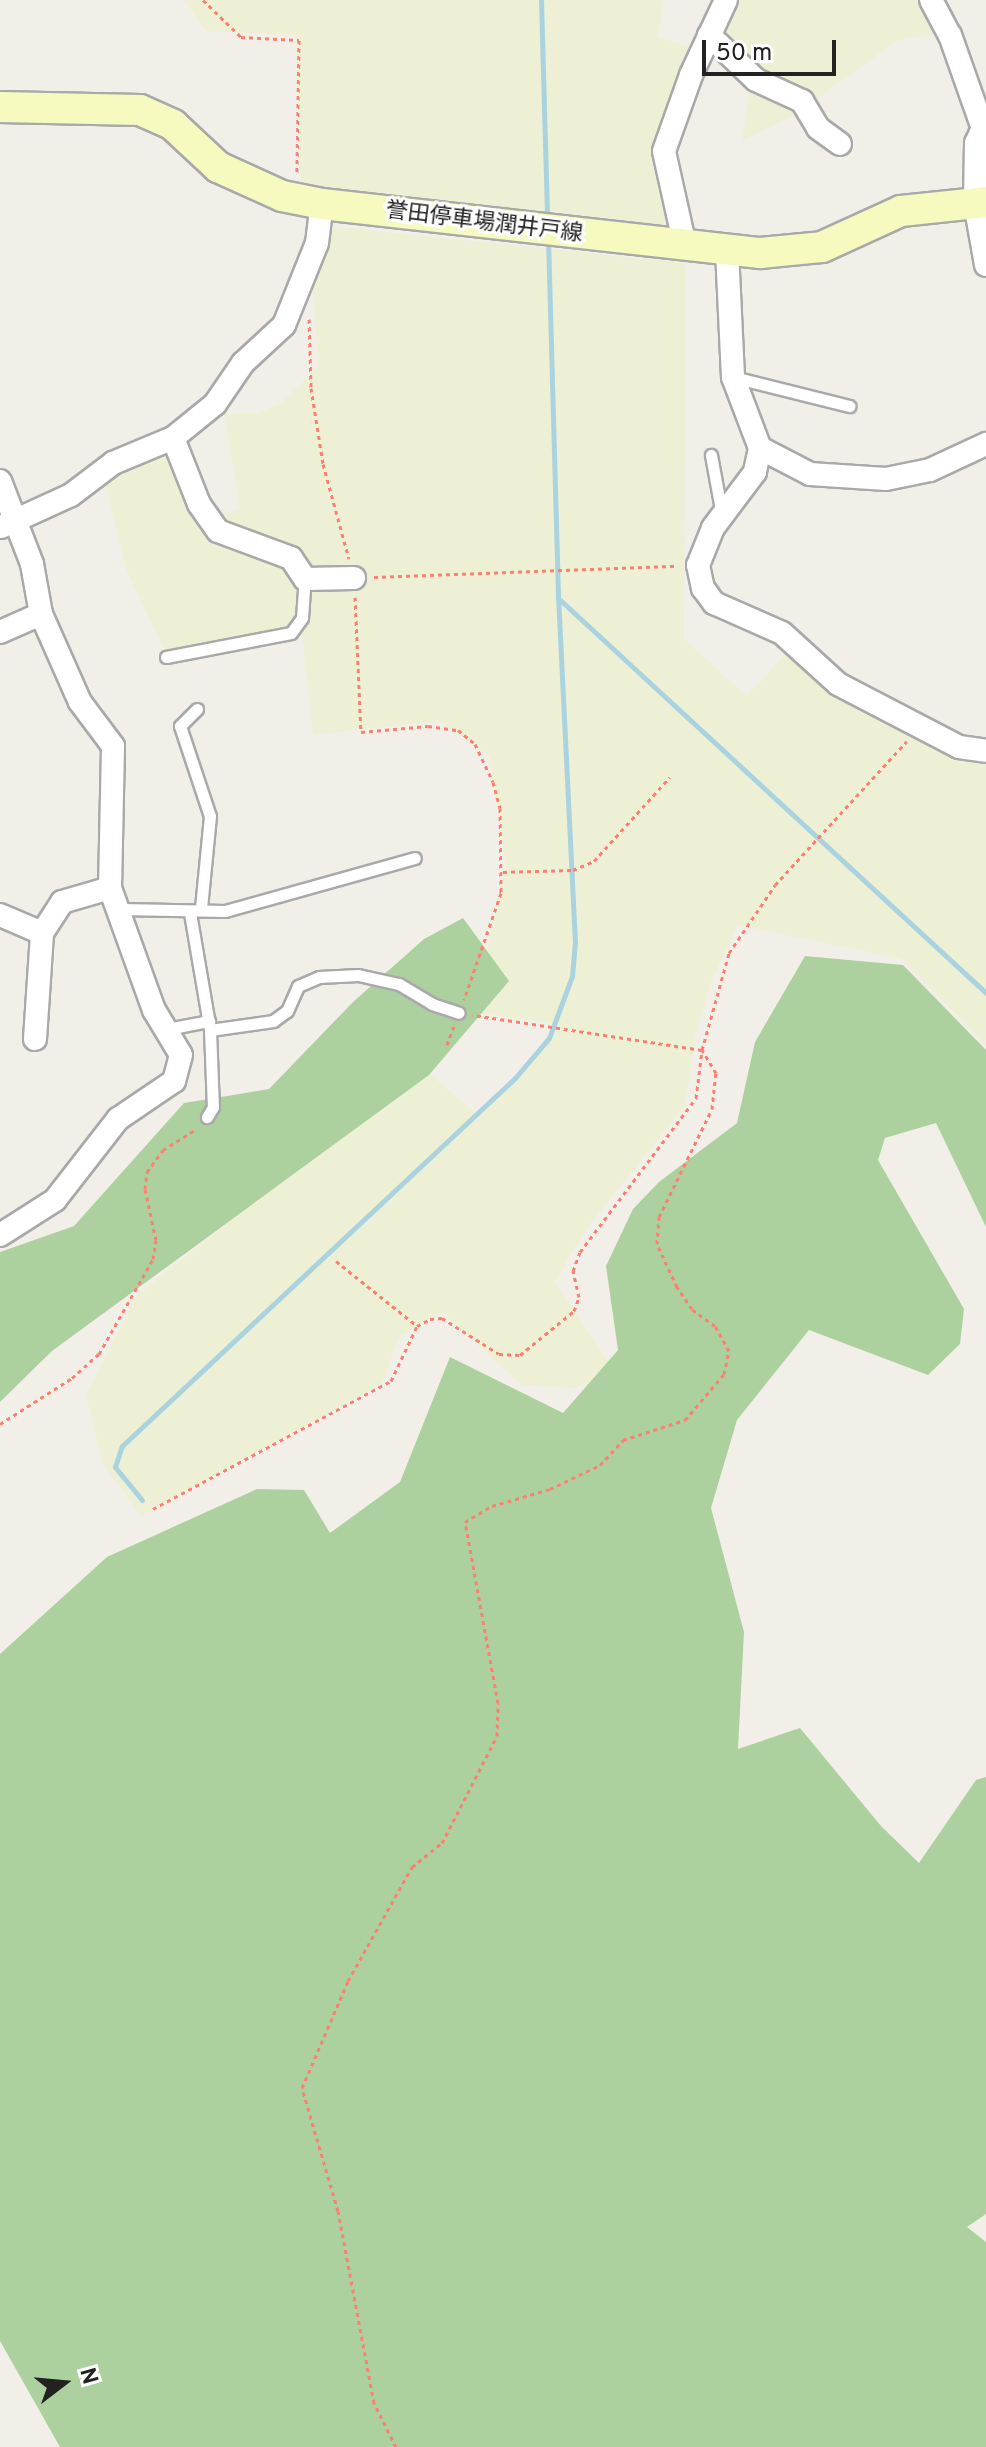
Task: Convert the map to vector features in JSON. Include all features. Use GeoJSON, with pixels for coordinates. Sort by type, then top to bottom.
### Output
{"type":"FeatureCollection","features":[{"type":"Feature","properties":{"kind":"main road","name":"誉田停車場潤井戸線"},"geometry":{"type":"LineString","coordinates":[[0,107],[140,110],[173,125],[218,167],[282,196],[322,204],[685,246],[784,254],[811,250],[901,211],[980,202]]}},
{"type":"Feature","properties":{"kind":"street"},"geometry":{"type":"LineString","coordinates":[[685,246],[664,151],[709,35],[726,0]]}},
{"type":"Feature","properties":{"kind":"street"},"geometry":{"type":"LineString","coordinates":[[931,0],[950,35],[984,122],[980,202],[986,265]]}},
{"type":"Feature","properties":{"kind":"street"},"geometry":{"type":"LineString","coordinates":[[709,35],[756,80],[802,101],[818,128],[840,144]]}},
{"type":"Feature","properties":{"kind":"street"},"geometry":{"type":"LineString","coordinates":[[7,525],[71,495],[113,463],[173,438],[215,404],[243,363],[284,325],[302,291],[322,204]]}},
{"type":"Feature","properties":{"kind":"street"},"geometry":{"type":"LineString","coordinates":[[727,250],[733,377],[760,448],[755,472],[722,515],[698,565],[703,588],[714,603],[763,621],[838,684],[959,747],[986,751]]}},
{"type":"Feature","properties":{"kind":"street"},"geometry":{"type":"LineString","coordinates":[[173,438],[208,521],[237,541],[291,558],[305,579],[354,578]]}},
{"type":"Feature","properties":{"kind":"street"},"geometry":{"type":"LineString","coordinates":[[760,448],[810,474],[886,479],[930,470],[986,444]]}},
{"type":"Feature","properties":{"kind":"street"},"geometry":{"type":"LineString","coordinates":[[0,481],[7,525],[32,564],[41,614],[80,702],[113,746],[110,888],[121,909],[154,1010],[181,1055],[174,1081],[118,1119],[55,1200],[0,1235]]}},
{"type":"Feature","properties":{"kind":"street"},"geometry":{"type":"LineString","coordinates":[[0,632],[41,614]]}},
{"type":"Feature","properties":{"kind":"street"},"geometry":{"type":"LineString","coordinates":[[35,1039],[42,933],[62,902],[110,888]]}},
{"type":"Feature","properties":{"kind":"street"},"geometry":{"type":"LineString","coordinates":[[0,915],[42,933]]}},
{"type":"Feature","properties":{"kind":"lane"},"geometry":{"type":"LineString","coordinates":[[733,377],[849,406]]}},
{"type":"Feature","properties":{"kind":"lane"},"geometry":{"type":"LineString","coordinates":[[711,455],[722,515]]}},
{"type":"Feature","properties":{"kind":"lane"},"geometry":{"type":"LineString","coordinates":[[166,657],[291,633],[302,618],[305,579]]}},
{"type":"Feature","properties":{"kind":"lane"},"geometry":{"type":"LineString","coordinates":[[197,709],[180,726],[210,816],[196,911],[210,1025],[213,1107],[207,1117]]}},
{"type":"Feature","properties":{"kind":"lane"},"geometry":{"type":"LineString","coordinates":[[121,909],[225,911],[415,858]]}},
{"type":"Feature","properties":{"kind":"lane"},"geometry":{"type":"LineString","coordinates":[[167,1029],[273,1021],[287,1011],[298,986],[319,977],[358,975],[399,984],[432,1004],[459,1013]]}},
{"type":"Feature","properties":{"kind":"path"},"geometry":{"type":"LineString","coordinates":[[203,0],[241,37],[299,40],[297,173]]}},
{"type":"Feature","properties":{"kind":"path"},"geometry":{"type":"LineString","coordinates":[[302,291],[308,303],[311,388],[323,464],[354,578],[361,732],[428,726],[458,730],[475,744],[500,808],[503,872],[447,1045]]}},
{"type":"Feature","properties":{"kind":"path"},"geometry":{"type":"LineString","coordinates":[[354,578],[698,565]]}},
{"type":"Feature","properties":{"kind":"path"},"geometry":{"type":"LineString","coordinates":[[153,1509],[391,1381],[417,1326],[442,1318],[499,1354],[520,1355],[574,1311],[579,1297],[573,1271],[580,1252],[696,1098],[702,1050],[729,953],[775,885],[920,726]]}},
{"type":"Feature","properties":{"kind":"path"},"geometry":{"type":"LineString","coordinates":[[503,872],[573,870],[594,861],[670,777]]}},
{"type":"Feature","properties":{"kind":"path"},"geometry":{"type":"LineString","coordinates":[[459,1013],[702,1050]]}},
{"type":"Feature","properties":{"kind":"path"},"geometry":{"type":"LineString","coordinates":[[396,2447],[374,2403],[338,2211],[302,2088],[348,1981],[412,1867],[442,1843],[497,1736],[498,1703],[465,1522],[492,1506],[550,1489],[600,1465],[623,1440],[685,1420],[724,1374],[729,1351],[715,1326],[692,1309],[677,1287],[657,1244],[659,1217],[712,1109],[716,1073],[702,1050]]}},
{"type":"Feature","properties":{"kind":"path"},"geometry":{"type":"LineString","coordinates":[[0,1424],[72,1378],[99,1354],[153,1259],[156,1240],[145,1189],[147,1172],[163,1150],[207,1117]]}},
{"type":"Feature","properties":{"kind":"path"},"geometry":{"type":"LineString","coordinates":[[336,1261],[417,1326]]}},
{"type":"Feature","properties":{"kind":"green space"},"geometry":{"type":"Polygon","coordinates":[[[184,0],[664,0],[658,37],[697,49],[654,152],[673,238],[301,185],[296,36],[206,31],[184,0]]]}},
{"type":"Feature","properties":{"kind":"green space"},"geometry":{"type":"Polygon","coordinates":[[[731,0],[924,0],[937,33],[897,41],[796,114],[742,141],[752,72],[716,37],[731,0]]]}},
{"type":"Feature","properties":{"kind":"green space"},"geometry":{"type":"Polygon","coordinates":[[[328,226],[686,263],[684,639],[747,696],[784,655],[949,755],[986,757],[986,1046],[902,959],[738,925],[712,980],[695,1036],[685,1106],[584,1232],[555,1282],[615,1371],[575,1388],[521,1385],[442,1312],[399,1337],[382,1384],[141,1516],[103,1465],[86,1395],[137,1295],[423,1068],[480,1117],[561,1025],[473,1012],[506,866],[489,756],[439,721],[313,735],[302,634],[166,653],[126,569],[104,478],[171,446],[200,519],[240,510],[224,414],[256,414],[281,403],[318,367],[313,288],[328,226]]]}},
{"type":"Feature","properties":{"kind":"green space"},"geometry":{"type":"Polygon","coordinates":[[[463,918],[509,981],[429,1075],[52,1351],[0,1402],[0,1252],[74,1226],[184,1103],[269,1089],[353,1002],[424,939],[463,918]]]}},
{"type":"Feature","properties":{"kind":"green space"},"geometry":{"type":"Polygon","coordinates":[[[805,956],[903,965],[986,1050],[986,1227],[936,1123],[885,1138],[878,1160],[964,1309],[960,1344],[928,1375],[809,1330],[737,1420],[711,1508],[744,1632],[738,1749],[800,1728],[881,1826],[919,1863],[976,1780],[986,1777],[986,2214],[967,2227],[986,2242],[986,2447],[60,2447],[0,2341],[0,1654],[107,1557],[257,1489],[304,1490],[330,1533],[400,1482],[450,1357],[563,1413],[618,1350],[606,1266],[633,1209],[659,1182],[737,1123],[755,1042],[805,956]]]}},
{"type":"Feature","properties":{"kind":"waterway"},"geometry":{"type":"LineString","coordinates":[[541,0],[547,220]]}},
{"type":"Feature","properties":{"kind":"waterway"},"geometry":{"type":"LineString","coordinates":[[548,238],[558,598],[986,993]]}},
{"type":"Feature","properties":{"kind":"waterway"},"geometry":{"type":"LineString","coordinates":[[142,1500],[115,1467],[122,1446],[515,1078],[549,1038],[572,976],[575,943],[558,598]]}}]}
